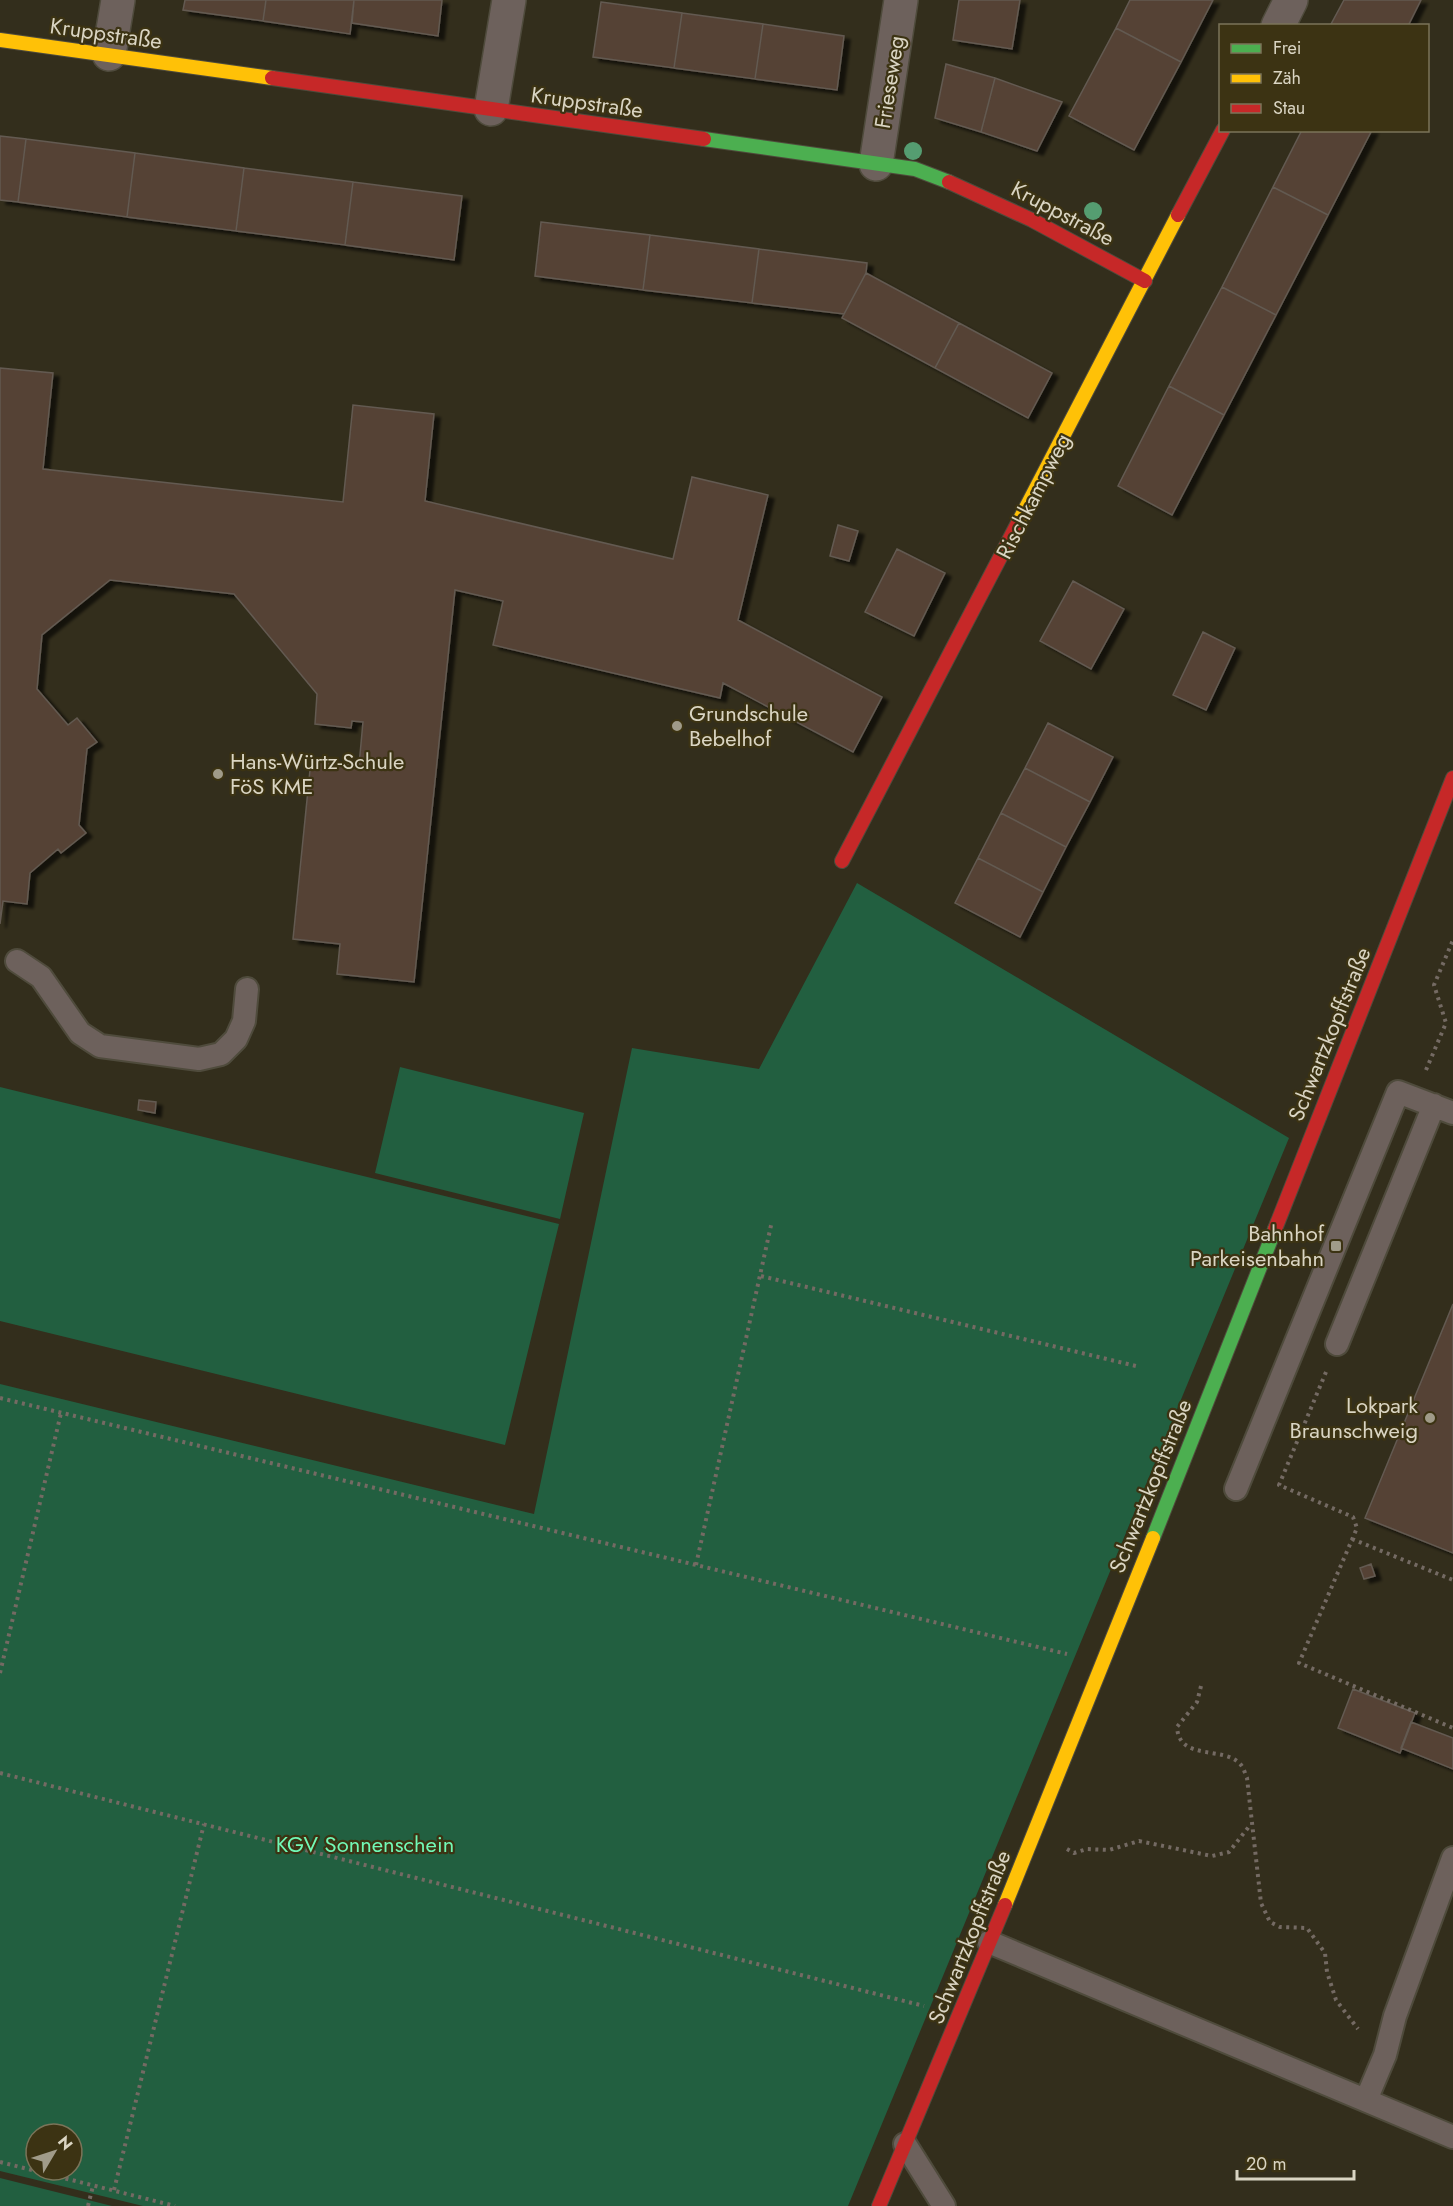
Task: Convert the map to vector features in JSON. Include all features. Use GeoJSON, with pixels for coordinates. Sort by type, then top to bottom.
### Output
{"type":"FeatureCollection","features":[{"type":"Feature","properties":{"kind":"street"},"geometry":{"type":"LineString","coordinates":[[109,54],[118,0]]}},
{"type":"Feature","properties":{"kind":"street"},"geometry":{"type":"LineString","coordinates":[[491,109],[509,0]]}},
{"type":"Feature","properties":{"kind":"street","name":"Frieseweg"},"geometry":{"type":"LineString","coordinates":[[876,164],[901,0]]}},
{"type":"Feature","properties":{"kind":"street"},"geometry":{"type":"LineString","coordinates":[[1279,24],[1291,0]]}},
{"type":"Feature","properties":{"kind":"street","name":"Kruppstraße"},"geometry":{"type":"LineString","coordinates":[[0,40],[915,169],[955,183],[1006,206],[1145,281]]}},
{"type":"Feature","properties":{"kind":"street","name":"Rischkampweg"},"geometry":{"type":"LineString","coordinates":[[842,861],[1222,132]]}},
{"type":"Feature","properties":{"kind":"street","name":"Schwartzkopffstraße"},"geometry":{"type":"LineString","coordinates":[[879,2206],[960,2016],[1102,1667],[1453,778]]}},
{"type":"Feature","properties":{"kind":"lane"},"geometry":{"type":"LineString","coordinates":[[17,961],[41,977],[80,1033],[100,1046],[199,1059],[221,1054],[236,1039],[244,1022],[246,989]]}},
{"type":"Feature","properties":{"kind":"lane"},"geometry":{"type":"LineString","coordinates":[[1236,1489],[1398,1092],[1434,1105],[1337,1344]]}},
{"type":"Feature","properties":{"kind":"lane"},"geometry":{"type":"LineString","coordinates":[[1366,2100],[1386,2055],[1395,2016],[1453,1858]]}},
{"type":"Feature","properties":{"kind":"lane"},"geometry":{"type":"LineString","coordinates":[[989,1942],[1453,2137]]}},
{"type":"Feature","properties":{"kind":"lane"},"geometry":{"type":"LineString","coordinates":[[905,2144],[944,2206]]}},
{"type":"Feature","properties":{"kind":"path"},"geometry":{"type":"LineString","coordinates":[[1434,1105],[1446,1023],[1434,985],[1453,940]]}},
{"type":"Feature","properties":{"kind":"path"},"geometry":{"type":"LineString","coordinates":[[696,1565],[772,1221]]}},
{"type":"Feature","properties":{"kind":"path"},"geometry":{"type":"LineString","coordinates":[[761,1275],[1140,1367]]}},
{"type":"Feature","properties":{"kind":"path"},"geometry":{"type":"LineString","coordinates":[[1337,1344],[1279,1485],[1353,1517],[1357,1528],[1299,1663],[1453,1728]]}},
{"type":"Feature","properties":{"kind":"path"},"geometry":{"type":"LineString","coordinates":[[0,1398],[1076,1656],[1102,1667]]}},
{"type":"Feature","properties":{"kind":"path"},"geometry":{"type":"LineString","coordinates":[[0,1673],[61,1413]]}},
{"type":"Feature","properties":{"kind":"path"},"geometry":{"type":"LineString","coordinates":[[1352,1539],[1453,1580]]}},
{"type":"Feature","properties":{"kind":"path"},"geometry":{"type":"LineString","coordinates":[[1201,1686],[1197,1702],[1177,1727],[1178,1735],[1183,1743],[1193,1749],[1231,1758],[1241,1764],[1247,1778],[1261,1903],[1270,1922],[1280,1927],[1307,1928],[1325,1953],[1327,1972],[1336,2000],[1360,2031],[1381,2028],[1395,2016]]}},
{"type":"Feature","properties":{"kind":"path"},"geometry":{"type":"LineString","coordinates":[[0,1773],[960,2016]]}},
{"type":"Feature","properties":{"kind":"path"},"geometry":{"type":"LineString","coordinates":[[114,2190],[204,1824]]}},
{"type":"Feature","properties":{"kind":"path"},"geometry":{"type":"LineString","coordinates":[[1034,1833],[1074,1853],[1087,1849],[1109,1850],[1139,1841],[1212,1856],[1229,1852],[1251,1824]]}},
{"type":"Feature","properties":{"kind":"path"},"geometry":{"type":"LineString","coordinates":[[0,2162],[175,2206]]}},
{"type":"Feature","properties":{"kind":"path"},"geometry":{"type":"LineString","coordinates":[[88,2206],[93,2186]]}},
{"type":"Feature","properties":{"kind":"green space","name":"KGV Sonnenschein"},"geometry":{"type":"Polygon","coordinates":[[[857,883],[1289,1138],[848,2206],[143,2206],[45,2182],[84,2182],[84,2122],[24,2122],[24,2177],[0,2171],[0,1384],[534,1514],[632,1048],[759,1069],[857,883]]]}},
{"type":"Feature","properties":{"kind":"green space"},"geometry":{"type":"Polygon","coordinates":[[[400,1067],[584,1113],[560,1219],[375,1173],[400,1067]]]}},
{"type":"Feature","properties":{"kind":"green space"},"geometry":{"type":"Polygon","coordinates":[[[0,1087],[559,1224],[505,1445],[0,1321],[0,1087]]]}},
{"type":"Feature","properties":{"kind":"green space"},"geometry":{"type":"Polygon","coordinates":[[[0,2178],[112,2206],[0,2206],[0,2178]]]}},
{"type":"Feature","properties":{"kind":"building"},"geometry":{"type":"Polygon","coordinates":[[[185,0],[266,0],[263,21],[183,10],[185,0]]]}},
{"type":"Feature","properties":{"kind":"building"},"geometry":{"type":"Polygon","coordinates":[[[266,0],[354,0],[350,34],[263,21],[266,0]]]}},
{"type":"Feature","properties":{"kind":"building"},"geometry":{"type":"Polygon","coordinates":[[[354,0],[442,0],[438,36],[352,23],[354,0]]]}},
{"type":"Feature","properties":{"kind":"building"},"geometry":{"type":"Polygon","coordinates":[[[959,0],[1020,0],[1012,49],[953,40],[959,0]]]}},
{"type":"Feature","properties":{"kind":"building"},"geometry":{"type":"Polygon","coordinates":[[[1130,0],[1213,0],[1181,62],[1116,28],[1130,0]]]}},
{"type":"Feature","properties":{"kind":"building"},"geometry":{"type":"Polygon","coordinates":[[[1344,0],[1421,0],[1409,24],[1331,24],[1344,0]]]}},
{"type":"Feature","properties":{"kind":"building"},"geometry":{"type":"Polygon","coordinates":[[[601,2],[682,13],[674,68],[593,57],[601,2]]]}},
{"type":"Feature","properties":{"kind":"building"},"geometry":{"type":"Polygon","coordinates":[[[682,13],[763,24],[755,79],[674,68],[682,13]]]}},
{"type":"Feature","properties":{"kind":"building"},"geometry":{"type":"Polygon","coordinates":[[[763,24],[844,36],[837,90],[755,79],[763,24]]]}},
{"type":"Feature","properties":{"kind":"building"},"geometry":{"type":"Polygon","coordinates":[[[1116,28],[1181,62],[1134,150],[1069,116],[1116,28]]]}},
{"type":"Feature","properties":{"kind":"building"},"geometry":{"type":"Polygon","coordinates":[[[946,64],[995,78],[981,132],[935,118],[946,64]]]}},
{"type":"Feature","properties":{"kind":"building"},"geometry":{"type":"Polygon","coordinates":[[[995,78],[1062,102],[1037,151],[981,132],[995,78]]]}},
{"type":"Feature","properties":{"kind":"building"},"geometry":{"type":"Polygon","coordinates":[[[1301,132],[1371,132],[1328,215],[1273,187],[1301,132]]]}},
{"type":"Feature","properties":{"kind":"building"},"geometry":{"type":"Polygon","coordinates":[[[0,136],[26,139],[18,202],[0,200],[0,136]]]}},
{"type":"Feature","properties":{"kind":"building"},"geometry":{"type":"Polygon","coordinates":[[[26,139],[135,153],[127,217],[18,202],[26,139]]]}},
{"type":"Feature","properties":{"kind":"building"},"geometry":{"type":"Polygon","coordinates":[[[135,153],[244,168],[236,231],[127,217],[135,153]]]}},
{"type":"Feature","properties":{"kind":"building"},"geometry":{"type":"Polygon","coordinates":[[[244,168],[353,182],[345,245],[236,231],[244,168]]]}},
{"type":"Feature","properties":{"kind":"building"},"geometry":{"type":"Polygon","coordinates":[[[353,182],[462,196],[454,260],[345,245],[353,182]]]}},
{"type":"Feature","properties":{"kind":"building"},"geometry":{"type":"Polygon","coordinates":[[[1273,187],[1328,215],[1276,315],[1222,287],[1273,187]]]}},
{"type":"Feature","properties":{"kind":"building"},"geometry":{"type":"Polygon","coordinates":[[[541,222],[650,235],[643,290],[535,276],[541,222]]]}},
{"type":"Feature","properties":{"kind":"building"},"geometry":{"type":"Polygon","coordinates":[[[650,235],[759,249],[752,303],[643,290],[650,235]]]}},
{"type":"Feature","properties":{"kind":"building"},"geometry":{"type":"Polygon","coordinates":[[[759,249],[867,263],[866,273],[844,314],[752,303],[759,249]]]}},
{"type":"Feature","properties":{"kind":"building"},"geometry":{"type":"Polygon","coordinates":[[[866,273],[959,323],[935,368],[842,318],[866,273]]]}},
{"type":"Feature","properties":{"kind":"building"},"geometry":{"type":"Polygon","coordinates":[[[1222,287],[1276,315],[1224,415],[1169,386],[1222,287]]]}},
{"type":"Feature","properties":{"kind":"building"},"geometry":{"type":"Polygon","coordinates":[[[959,323],[1052,373],[1028,418],[935,368],[959,323]]]}},
{"type":"Feature","properties":{"kind":"building"},"geometry":{"type":"Polygon","coordinates":[[[0,368],[53,373],[43,469],[343,502],[353,405],[434,414],[425,501],[673,559],[692,477],[768,495],[738,620],[882,697],[853,752],[723,683],[720,698],[493,645],[503,601],[455,590],[414,982],[337,974],[340,944],[293,939],[311,760],[359,765],[363,722],[352,721],[351,728],[315,724],[317,694],[234,594],[110,580],[42,635],[37,689],[68,725],[77,718],[97,742],[87,749],[79,825],[86,833],[61,853],[58,849],[30,873],[27,904],[3,901],[0,924],[0,368]]]}},
{"type":"Feature","properties":{"kind":"building"},"geometry":{"type":"Polygon","coordinates":[[[1169,386],[1224,415],[1172,515],[1118,486],[1169,386]]]}},
{"type":"Feature","properties":{"kind":"building"},"geometry":{"type":"Polygon","coordinates":[[[838,525],[858,531],[849,561],[830,556],[838,525]]]}},
{"type":"Feature","properties":{"kind":"building"},"geometry":{"type":"Polygon","coordinates":[[[897,549],[945,573],[914,636],[865,612],[897,549]]]}},
{"type":"Feature","properties":{"kind":"building"},"geometry":{"type":"Polygon","coordinates":[[[1073,581],[1124,609],[1091,669],[1040,641],[1073,581]]]}},
{"type":"Feature","properties":{"kind":"building"},"geometry":{"type":"Polygon","coordinates":[[[1203,632],[1235,648],[1206,710],[1173,695],[1203,632]]]}},
{"type":"Feature","properties":{"kind":"building"},"geometry":{"type":"Polygon","coordinates":[[[1048,723],[1113,757],[1090,802],[1025,768],[1048,723]]]}},
{"type":"Feature","properties":{"kind":"building"},"geometry":{"type":"Polygon","coordinates":[[[1025,768],[1090,802],[1066,847],[1001,813],[1025,768]]]}},
{"type":"Feature","properties":{"kind":"building"},"geometry":{"type":"Polygon","coordinates":[[[1001,813],[1066,847],[1043,892],[978,858],[1001,813]]]}},
{"type":"Feature","properties":{"kind":"building"},"geometry":{"type":"Polygon","coordinates":[[[978,858],[1043,892],[1020,937],[955,903],[978,858]]]}},
{"type":"Feature","properties":{"kind":"building"},"geometry":{"type":"Polygon","coordinates":[[[139,1100],[156,1102],[155,1113],[138,1110],[139,1100]]]}},
{"type":"Feature","properties":{"kind":"building","name":"Lokpark Braunschweig"},"geometry":{"type":"Polygon","coordinates":[[[1453,1304],[1453,1553],[1365,1518],[1453,1304]]]}},
{"type":"Feature","properties":{"kind":"building"},"geometry":{"type":"Polygon","coordinates":[[[1371,1564],[1375,1576],[1364,1579],[1360,1568],[1371,1564]]]}},
{"type":"Feature","properties":{"kind":"building"},"geometry":{"type":"Polygon","coordinates":[[[1353,1689],[1415,1713],[1400,1753],[1338,1728],[1353,1689]]]}},
{"type":"Feature","properties":{"kind":"building"},"geometry":{"type":"Polygon","coordinates":[[[1411,1722],[1453,1738],[1453,1769],[1401,1748],[1411,1722]]]}},
{"type":"Feature","properties":{"kind":"traffic: fast"},"geometry":{"type":"LineString","coordinates":[[704,139],[915,169],[949,182]]}},
{"type":"Feature","properties":{"kind":"traffic: fast"},"geometry":{"type":"LineString","coordinates":[[1153,1538],[1275,1229]]}},
{"type":"Feature","properties":{"kind":"traffic: slow"},"geometry":{"type":"LineString","coordinates":[[0,40],[272,78]]}},
{"type":"Feature","properties":{"kind":"traffic: slow"},"geometry":{"type":"LineString","coordinates":[[1018,523],[1178,215]]}},
{"type":"Feature","properties":{"kind":"traffic: slow"},"geometry":{"type":"LineString","coordinates":[[1005,1905],[1153,1538]]}},
{"type":"Feature","properties":{"kind":"traffic: jam"},"geometry":{"type":"LineString","coordinates":[[272,78],[704,139]]}},
{"type":"Feature","properties":{"kind":"traffic: jam"},"geometry":{"type":"LineString","coordinates":[[1178,215],[1222,132]]}},
{"type":"Feature","properties":{"kind":"traffic: jam"},"geometry":{"type":"LineString","coordinates":[[949,182],[1032,220],[1145,281]]}},
{"type":"Feature","properties":{"kind":"traffic: jam"},"geometry":{"type":"LineString","coordinates":[[842,861],[1018,523]]}},
{"type":"Feature","properties":{"kind":"traffic: jam"},"geometry":{"type":"LineString","coordinates":[[1275,1229],[1453,778]]}},
{"type":"Feature","properties":{"kind":"traffic: jam"},"geometry":{"type":"LineString","coordinates":[[879,2206],[1005,1905]]}},
{"type":"Feature","properties":{"kind":"place","name":"Grundschule Bebelhof"},"geometry":{"type":"Point","coordinates":[677,726]}},
{"type":"Feature","properties":{"kind":"place","name":"Hans-Würtz-Schule FöS KME"},"geometry":{"type":"Point","coordinates":[218,774]}},
{"type":"Feature","properties":{"kind":"place","name":"Bahnhof Parkeisenbahn"},"geometry":{"type":"Point","coordinates":[1336,1246]}},
{"type":"Feature","properties":{"kind":"place","name":"Lokpark Braunschweig"},"geometry":{"type":"Point","coordinates":[1430,1418]}}]}
